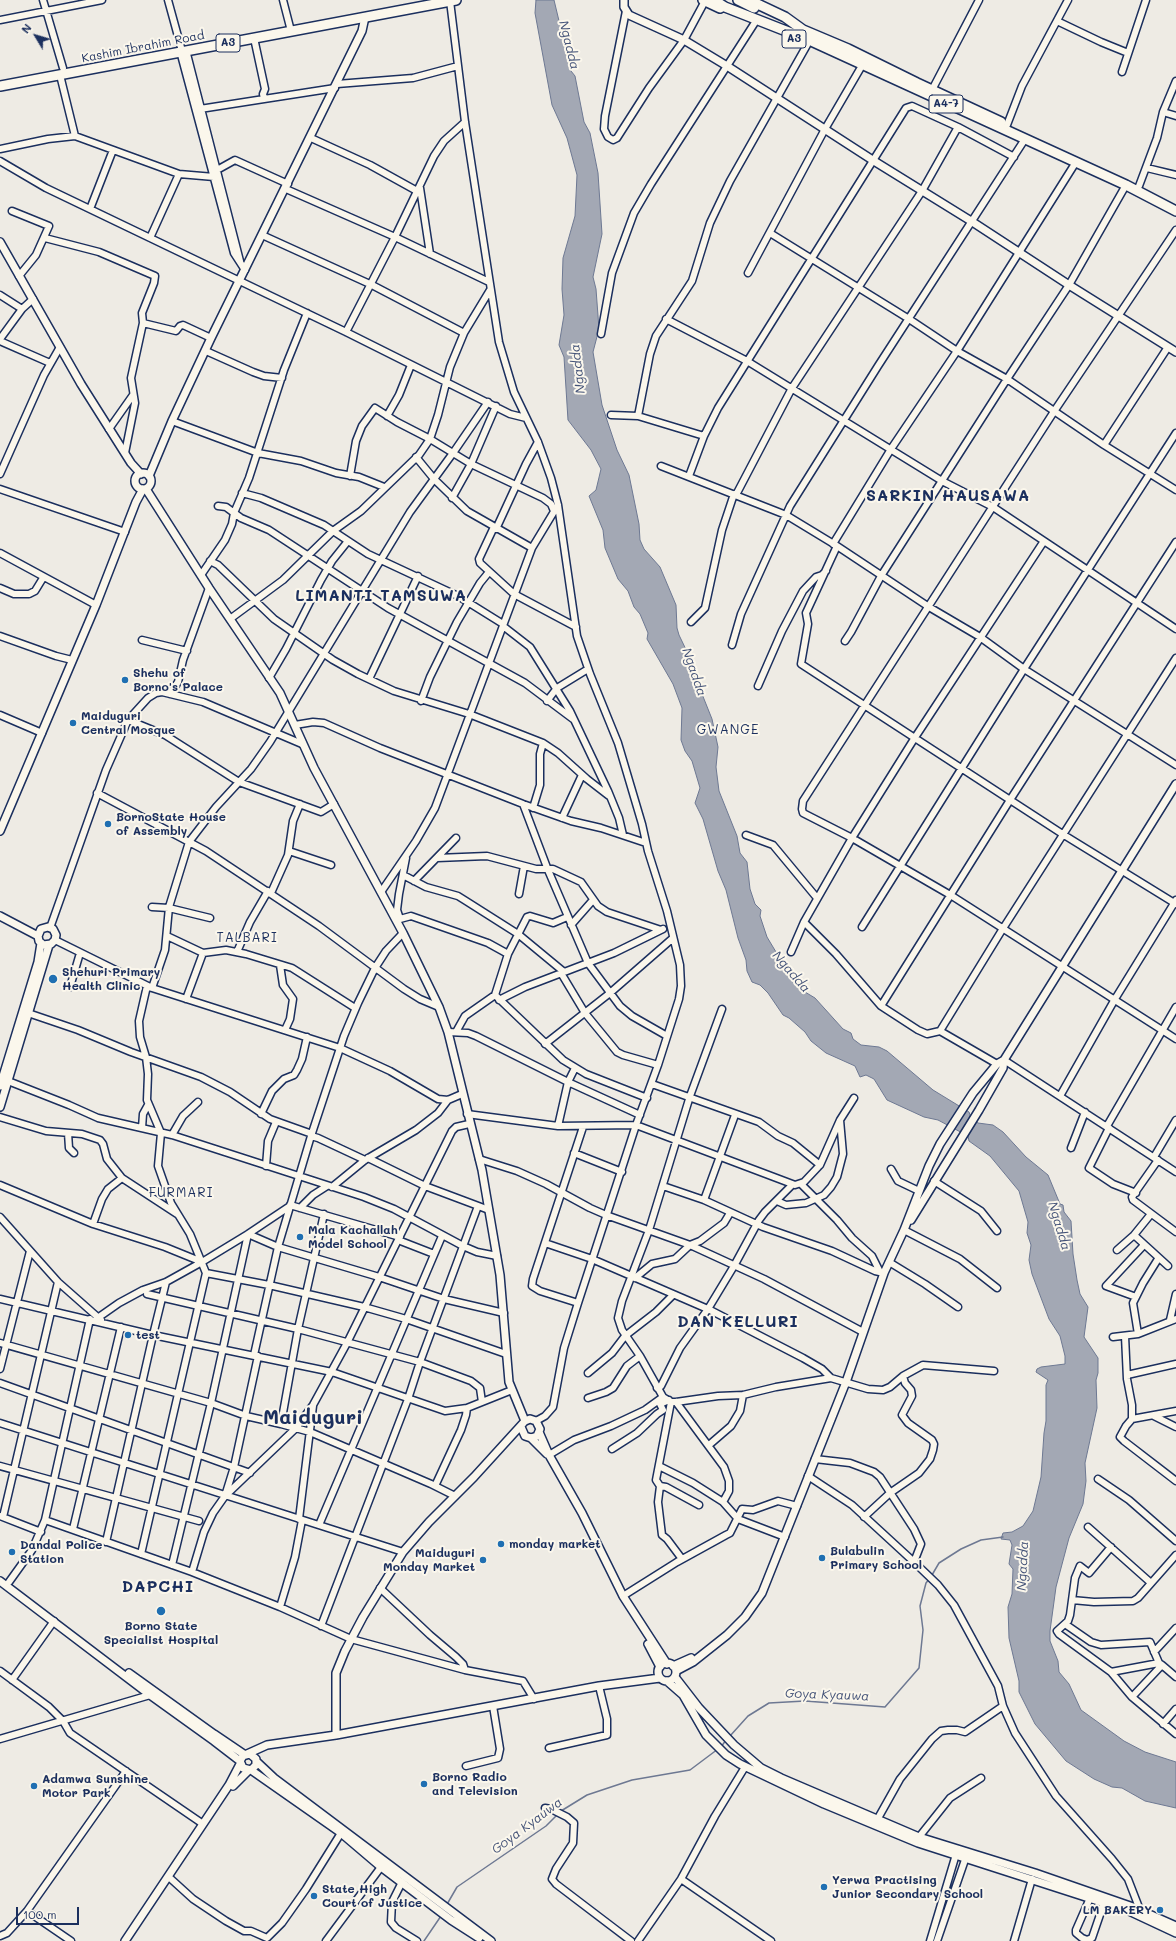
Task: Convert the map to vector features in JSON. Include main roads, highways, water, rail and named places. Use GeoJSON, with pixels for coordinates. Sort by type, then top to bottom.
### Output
{"type":"FeatureCollection","features":[{"type":"Feature","properties":{"kind":"highway","name":"Kashim Ibrahim Road"},"geometry":{"type":"LineString","coordinates":[[182,50],[426,0]]}},
{"type":"Feature","properties":{"kind":"highway","name":"A3"},"geometry":{"type":"LineString","coordinates":[[704,0],[754,24],[807,45],[860,69],[885,76]]}},
{"type":"Feature","properties":{"kind":"highway","name":"A4-7"},"geometry":{"type":"LineString","coordinates":[[714,0],[725,7],[809,40],[885,76],[1025,138],[1176,210]]}},
{"type":"Feature","properties":{"kind":"highway","name":"A4-7"},"geometry":{"type":"LineString","coordinates":[[738,0],[766,14],[861,55],[932,90],[1176,204]]}},
{"type":"Feature","properties":{"kind":"highway","name":"A4-7"},"geometry":{"type":"LineString","coordinates":[[749,0],[762,3],[803,30]]}},
{"type":"Feature","properties":{"kind":"highway","name":"Kashim Ibrahim Road"},"geometry":{"type":"LineString","coordinates":[[0,79],[61,71],[254,38],[290,28],[365,17],[453,1]]}},
{"type":"Feature","properties":{"kind":"highway","name":"Kashim Ibrahim Road"},"geometry":{"type":"LineString","coordinates":[[0,86],[61,71]]}},
{"type":"Feature","properties":{"kind":"main road"},"geometry":{"type":"LineString","coordinates":[[624,0],[626,11],[629,15],[684,40],[727,66],[1176,352]]}},
{"type":"Feature","properties":{"kind":"main road"},"geometry":{"type":"LineString","coordinates":[[0,831],[96,605],[125,532],[143,481],[239,281],[243,267],[262,235],[287,187],[336,86],[362,31],[365,17]]}},
{"type":"Feature","properties":{"kind":"main road"},"geometry":{"type":"LineString","coordinates":[[0,242],[109,429],[209,588],[280,693],[302,744],[381,892],[399,920],[403,933],[439,1007],[448,1032],[469,1124],[479,1159],[489,1210],[497,1256],[504,1312],[509,1382],[523,1424],[522,1434],[531,1438],[550,1456]]}},
{"type":"Feature","properties":{"kind":"main road"},"geometry":{"type":"LineString","coordinates":[[904,1230],[979,1110],[1003,1068],[1004,1060],[1063,968],[1176,784]]}},
{"type":"Feature","properties":{"kind":"main road"},"geometry":{"type":"LineString","coordinates":[[0,916],[39,933]]}},
{"type":"Feature","properties":{"kind":"main road"},"geometry":{"type":"LineString","coordinates":[[0,1107],[49,945],[55,940],[56,933],[50,928],[45,927],[39,933]]}},
{"type":"Feature","properties":{"kind":"main road"},"geometry":{"type":"LineString","coordinates":[[0,1086],[36,969],[41,943],[39,933]]}},
{"type":"Feature","properties":{"kind":"main road"},"geometry":{"type":"LineString","coordinates":[[41,943],[49,945]]}},
{"type":"Feature","properties":{"kind":"main road"},"geometry":{"type":"LineString","coordinates":[[125,1941],[229,1785],[240,1762],[246,1755],[267,1746],[336,1735],[631,1681],[667,1672],[693,1662],[727,1635],[754,1605],[768,1580],[846,1382],[882,1273],[889,1262],[904,1230],[919,1191],[940,1144],[966,1103],[997,1064],[1004,1060]]}},
{"type":"Feature","properties":{"kind":"main road"},"geometry":{"type":"LineString","coordinates":[[336,1735],[336,1674],[351,1639],[380,1588],[403,1552],[429,1522],[514,1432],[530,1419],[536,1421],[539,1426],[539,1432],[550,1456],[582,1513],[623,1596],[667,1672],[683,1695],[706,1735],[726,1755],[745,1767],[843,1812],[918,1843],[1034,1873],[1140,1910],[1176,1926]]}},
{"type":"Feature","properties":{"kind":"main road"},"geometry":{"type":"LineString","coordinates":[[531,1438],[537,1436],[539,1432]]}},
{"type":"Feature","properties":{"kind":"main road"},"geometry":{"type":"LineString","coordinates":[[0,1575],[163,1698],[246,1755],[252,1755],[267,1773],[365,1845],[419,1891],[483,1941]]}},
{"type":"Feature","properties":{"kind":"main road"},"geometry":{"type":"LineString","coordinates":[[0,1581],[240,1762],[243,1768],[249,1770],[340,1833],[381,1867],[402,1882],[419,1891]]}},
{"type":"Feature","properties":{"kind":"main road"},"geometry":{"type":"LineString","coordinates":[[667,1672],[734,1745],[761,1768],[877,1820],[957,1852]]}},
{"type":"Feature","properties":{"kind":"main road"},"geometry":{"type":"LineString","coordinates":[[130,1941],[231,1788],[249,1770],[254,1768],[256,1760],[267,1746]]}},
{"type":"Feature","properties":{"kind":"main road"},"geometry":{"type":"LineString","coordinates":[[967,1855],[1032,1879],[1129,1911],[1176,1933]]}},
{"type":"Feature","properties":{"kind":"main road"},"geometry":{"type":"LineString","coordinates":[[453,1917],[491,1941]]}},
{"type":"Feature","properties":{"kind":"water","name":"Ngadda"},"geometry":{"type":"Polygon","coordinates":[[[536,0],[554,0],[571,71],[575,76],[584,122],[590,133],[598,173],[602,234],[593,277],[596,289],[599,329],[593,352],[602,405],[617,450],[629,475],[639,524],[640,540],[644,549],[660,567],[676,605],[677,628],[679,635],[691,660],[694,674],[712,719],[718,747],[716,767],[719,791],[737,836],[740,853],[747,862],[750,889],[755,904],[761,910],[760,916],[767,937],[779,957],[805,992],[815,998],[843,1029],[851,1033],[853,1039],[861,1045],[879,1047],[887,1051],[933,1090],[969,1112],[971,1118],[978,1123],[993,1125],[1003,1132],[1026,1157],[1048,1175],[1060,1204],[1063,1205],[1064,1212],[1071,1221],[1073,1254],[1077,1280],[1080,1294],[1088,1307],[1084,1337],[1098,1358],[1098,1373],[1096,1380],[1097,1408],[1085,1463],[1086,1481],[1083,1504],[1069,1538],[1056,1587],[1050,1641],[1058,1661],[1059,1672],[1069,1684],[1081,1710],[1124,1741],[1145,1752],[1176,1762],[1176,1808],[1145,1801],[1122,1788],[1112,1787],[1094,1779],[1066,1761],[1035,1724],[1019,1692],[1019,1681],[1009,1638],[1008,1607],[1012,1594],[1013,1569],[1009,1564],[1012,1545],[1010,1540],[1001,1539],[1003,1533],[1012,1532],[1023,1526],[1033,1511],[1041,1477],[1046,1421],[1046,1385],[1048,1380],[1036,1372],[1037,1369],[1041,1367],[1065,1364],[1065,1356],[1060,1336],[1049,1319],[1032,1274],[1029,1260],[1031,1245],[1027,1233],[1028,1222],[1019,1191],[990,1156],[969,1141],[968,1136],[938,1120],[924,1117],[887,1100],[874,1079],[866,1075],[860,1077],[855,1066],[826,1053],[811,1041],[805,1032],[789,1018],[783,1015],[768,993],[760,985],[752,982],[747,971],[746,960],[738,938],[726,890],[718,871],[703,819],[695,803],[700,788],[692,761],[685,751],[681,740],[682,708],[673,684],[647,639],[648,633],[640,614],[634,607],[628,591],[618,579],[605,548],[603,530],[589,496],[596,490],[601,469],[591,450],[568,420],[564,357],[559,345],[564,315],[562,289],[563,258],[575,216],[577,175],[567,138],[552,105],[535,13],[536,0]]]}},
{"type":"Feature","properties":{"kind":"waterway","name":"Goya Kyauwa"},"geometry":{"type":"LineString","coordinates":[[932,1575],[939,1563],[961,1549],[981,1540],[1003,1537]]}},
{"type":"Feature","properties":{"kind":"waterway","name":"Goya Kyauwa"},"geometry":{"type":"LineString","coordinates":[[730,1736],[748,1716],[769,1703],[805,1701],[885,1707],[919,1668],[923,1630],[920,1606],[926,1583],[930,1578]]}},
{"type":"Feature","properties":{"kind":"waterway","name":"Goya Kyauwa"},"geometry":{"type":"LineString","coordinates":[[721,1747],[726,1740]]}},
{"type":"Feature","properties":{"kind":"waterway","name":"Goya Kyauwa"},"geometry":{"type":"LineString","coordinates":[[561,1811],[587,1795],[632,1780],[690,1770],[718,1749]]}},
{"type":"Feature","properties":{"kind":"waterway","name":"Goya Kyauwa"},"geometry":{"type":"LineString","coordinates":[[446,1906],[457,1887],[546,1826],[558,1814]]}},
{"type":"Feature","properties":{"kind":"waterway","name":"Goya Kyauwa"},"geometry":{"type":"LineString","coordinates":[[424,1941],[441,1916]]}},
{"type":"Feature","properties":{"kind":"place","name":"Shehu of Borno's Palace"},"geometry":{"type":"Point","coordinates":[125,680]}},
{"type":"Feature","properties":{"kind":"place","name":"Maiduguri Central Mosque"},"geometry":{"type":"Point","coordinates":[73,723]}},
{"type":"Feature","properties":{"kind":"place","name":"BornoState House of Assembly"},"geometry":{"type":"Point","coordinates":[108,824]}},
{"type":"Feature","properties":{"kind":"place","name":"Shehuri Primary Health Clinic"},"geometry":{"type":"Point","coordinates":[53,979]}},
{"type":"Feature","properties":{"kind":"place","name":"Mala Kachallah Model School"},"geometry":{"type":"Point","coordinates":[300,1237]}},
{"type":"Feature","properties":{"kind":"place","name":"test"},"geometry":{"type":"Point","coordinates":[128,1335]}},
{"type":"Feature","properties":{"kind":"place","name":"monday market"},"geometry":{"type":"Point","coordinates":[501,1544]}},
{"type":"Feature","properties":{"kind":"place","name":"Dandal Police Station"},"geometry":{"type":"Point","coordinates":[12,1552]}},
{"type":"Feature","properties":{"kind":"place","name":"Bulabulin Primary School"},"geometry":{"type":"Point","coordinates":[822,1558]}},
{"type":"Feature","properties":{"kind":"place","name":"Maiduguri Monday Market"},"geometry":{"type":"Point","coordinates":[483,1560]}},
{"type":"Feature","properties":{"kind":"place","name":"Borno State Specialist Hospital"},"geometry":{"type":"Point","coordinates":[161,1611]}},
{"type":"Feature","properties":{"kind":"place","name":"Borno Radio and Television"},"geometry":{"type":"Point","coordinates":[424,1784]}},
{"type":"Feature","properties":{"kind":"place","name":"Adamwa Sunshine Motor Park"},"geometry":{"type":"Point","coordinates":[34,1786]}},
{"type":"Feature","properties":{"kind":"place","name":"Yerwa Practising Junior Secondary School"},"geometry":{"type":"Point","coordinates":[824,1887]}},
{"type":"Feature","properties":{"kind":"place","name":"State High Court of Justice"},"geometry":{"type":"Point","coordinates":[314,1896]}},
{"type":"Feature","properties":{"kind":"place","name":"LM BAKERY"},"geometry":{"type":"Point","coordinates":[1160,1910]}},
{"type":"Feature","properties":{"kind":"district","name":"SARKIN HAUSAWA"},"geometry":{"type":"Point","coordinates":[948,496]}},
{"type":"Feature","properties":{"kind":"district","name":"LIMANTI TAMSUWA"},"geometry":{"type":"Point","coordinates":[381,596]}},
{"type":"Feature","properties":{"kind":"district","name":"GWANGE"},"geometry":{"type":"Point","coordinates":[728,730]}},
{"type":"Feature","properties":{"kind":"district","name":"TALBARI"},"geometry":{"type":"Point","coordinates":[247,938]}},
{"type":"Feature","properties":{"kind":"district","name":"FURMARI"},"geometry":{"type":"Point","coordinates":[181,1193]}},
{"type":"Feature","properties":{"kind":"district","name":"DAN KELLURI"},"geometry":{"type":"Point","coordinates":[738,1322]}},
{"type":"Feature","properties":{"kind":"district","name":"Maiduguri"},"geometry":{"type":"Point","coordinates":[313,1418]}},
{"type":"Feature","properties":{"kind":"district","name":"DAPCHI"},"geometry":{"type":"Point","coordinates":[158,1587]}}]}
